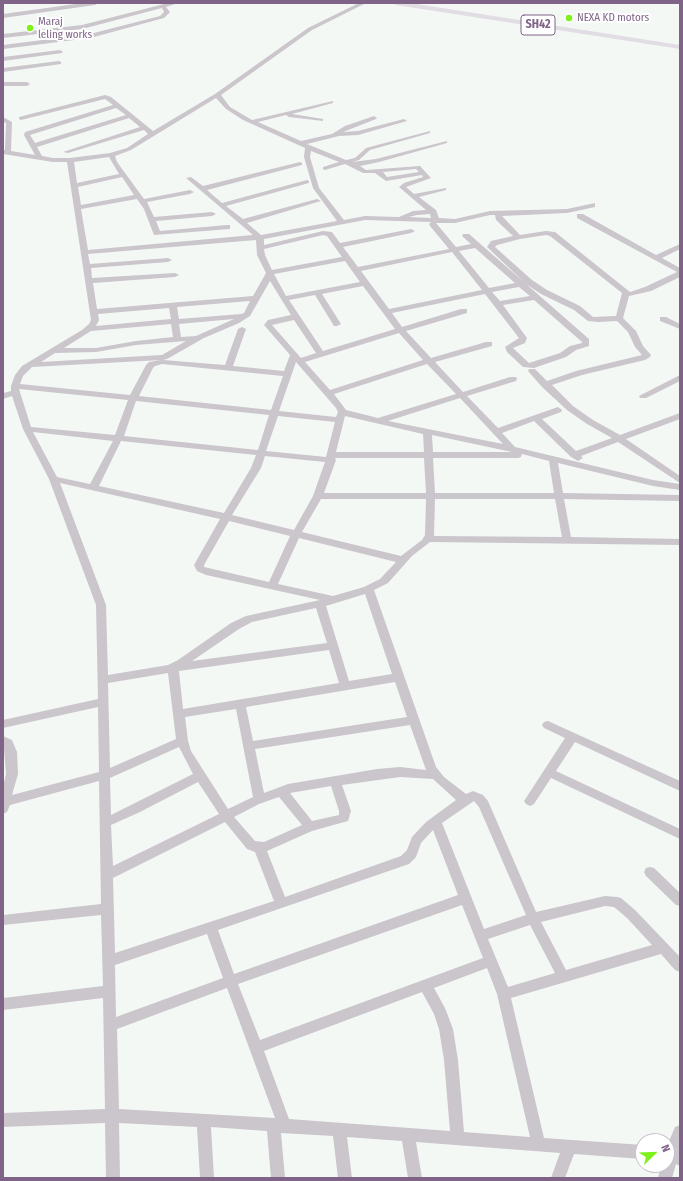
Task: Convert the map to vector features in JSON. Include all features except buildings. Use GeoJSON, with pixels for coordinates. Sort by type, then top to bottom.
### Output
{"type":"FeatureCollection","features":[{"type":"Feature","properties":{"kind":"main road","name":"SH42"},"geometry":{"type":"LineString","coordinates":[[396,3],[680,47]]}},
{"type":"Feature","properties":{"kind":"street"},"geometry":{"type":"LineString","coordinates":[[3,16],[95,3]]}},
{"type":"Feature","properties":{"kind":"street"},"geometry":{"type":"LineString","coordinates":[[3,47],[84,37],[162,17],[167,12],[155,3]]}},
{"type":"Feature","properties":{"kind":"street"},"geometry":{"type":"LineString","coordinates":[[3,36],[76,28],[175,3]]}},
{"type":"Feature","properties":{"kind":"street"},"geometry":{"type":"LineString","coordinates":[[3,120],[9,122],[6,152],[36,157],[108,155],[129,149],[211,98],[310,29],[363,3]]}},
{"type":"Feature","properties":{"kind":"street"},"geometry":{"type":"LineString","coordinates":[[94,24],[106,32]]}},
{"type":"Feature","properties":{"kind":"street"},"geometry":{"type":"LineString","coordinates":[[3,59],[60,52]]}},
{"type":"Feature","properties":{"kind":"street"},"geometry":{"type":"LineString","coordinates":[[3,70],[59,63]]}},
{"type":"Feature","properties":{"kind":"street"},"geometry":{"type":"LineString","coordinates":[[3,84],[27,84]]}},
{"type":"Feature","properties":{"kind":"street"},"geometry":{"type":"LineString","coordinates":[[21,118],[102,97],[109,98],[152,134]]}},
{"type":"Feature","properties":{"kind":"street"},"geometry":{"type":"LineString","coordinates":[[211,98],[251,122],[353,165],[365,172],[378,172],[386,179],[424,173],[428,178],[402,186],[433,212],[435,222],[523,338],[522,341],[509,347],[510,350],[526,365],[531,366],[563,356],[573,348],[586,344],[586,341],[466,236]]}},
{"type":"Feature","properties":{"kind":"street"},"geometry":{"type":"LineString","coordinates":[[251,122],[331,102]]}},
{"type":"Feature","properties":{"kind":"street"},"geometry":{"type":"LineString","coordinates":[[36,157],[33,146],[27,135],[28,133],[118,105]]}},
{"type":"Feature","properties":{"kind":"street"},"geometry":{"type":"LineString","coordinates":[[54,110],[92,144],[108,155],[148,209],[155,232],[161,234],[226,227]]}},
{"type":"Feature","properties":{"kind":"street"},"geometry":{"type":"LineString","coordinates":[[281,114],[321,120]]}},
{"type":"Feature","properties":{"kind":"street"},"geometry":{"type":"LineString","coordinates":[[33,146],[130,116]]}},
{"type":"Feature","properties":{"kind":"street"},"geometry":{"type":"LineString","coordinates":[[334,135],[347,127],[374,118]]}},
{"type":"Feature","properties":{"kind":"street"},"geometry":{"type":"LineString","coordinates":[[300,143],[334,135],[358,133],[404,121]]}},
{"type":"Feature","properties":{"kind":"street"},"geometry":{"type":"LineString","coordinates":[[68,156],[92,144],[144,128]]}},
{"type":"Feature","properties":{"kind":"street"},"geometry":{"type":"LineString","coordinates":[[325,168],[360,157],[366,150],[428,132]]}},
{"type":"Feature","properties":{"kind":"street"},"geometry":{"type":"LineString","coordinates":[[353,165],[378,161],[445,142]]}},
{"type":"Feature","properties":{"kind":"street"},"geometry":{"type":"LineString","coordinates":[[308,147],[307,157],[316,188],[342,222]]}},
{"type":"Feature","properties":{"kind":"street"},"geometry":{"type":"LineString","coordinates":[[68,156],[78,208],[88,282],[95,320],[89,329],[29,365],[19,375],[15,390],[28,429],[54,479],[101,605],[113,1116],[113,1178]]}},
{"type":"Feature","properties":{"kind":"street"},"geometry":{"type":"LineString","coordinates":[[201,189],[300,164]]}},
{"type":"Feature","properties":{"kind":"street"},"geometry":{"type":"LineString","coordinates":[[74,186],[123,175]]}},
{"type":"Feature","properties":{"kind":"street"},"geometry":{"type":"LineString","coordinates":[[189,178],[260,237]]}},
{"type":"Feature","properties":{"kind":"street"},"geometry":{"type":"LineString","coordinates":[[221,205],[307,182]]}},
{"type":"Feature","properties":{"kind":"street"},"geometry":{"type":"LineString","coordinates":[[413,196],[444,189]]}},
{"type":"Feature","properties":{"kind":"street"},"geometry":{"type":"LineString","coordinates":[[78,208],[190,192]]}},
{"type":"Feature","properties":{"kind":"street"},"geometry":{"type":"LineString","coordinates":[[241,222],[317,201]]}},
{"type":"Feature","properties":{"kind":"street"},"geometry":{"type":"LineString","coordinates":[[85,252],[260,237],[365,218],[435,222],[456,221],[490,213],[567,211],[592,205]]}},
{"type":"Feature","properties":{"kind":"street"},"geometry":{"type":"LineString","coordinates":[[395,219],[416,213],[433,212]]}},
{"type":"Feature","properties":{"kind":"street"},"geometry":{"type":"LineString","coordinates":[[500,212],[498,216],[499,218],[517,236],[520,237]]}},
{"type":"Feature","properties":{"kind":"street"},"geometry":{"type":"LineString","coordinates":[[151,219],[212,214]]}},
{"type":"Feature","properties":{"kind":"street"},"geometry":{"type":"LineString","coordinates":[[580,216],[680,272]]}},
{"type":"Feature","properties":{"kind":"street"},"geometry":{"type":"LineString","coordinates":[[260,248],[325,232],[329,234],[400,330],[512,449]]}},
{"type":"Feature","properties":{"kind":"street"},"geometry":{"type":"LineString","coordinates":[[338,246],[411,232]]}},
{"type":"Feature","properties":{"kind":"street"},"geometry":{"type":"LineString","coordinates":[[546,233],[552,234],[626,292],[619,318],[598,320],[591,319],[577,308],[548,294],[529,282],[491,247],[494,243],[520,237],[546,233]]}},
{"type":"Feature","properties":{"kind":"street"},"geometry":{"type":"LineString","coordinates":[[260,237],[261,255],[270,273],[295,317],[321,354]]}},
{"type":"Feature","properties":{"kind":"street"},"geometry":{"type":"LineString","coordinates":[[356,270],[477,245]]}},
{"type":"Feature","properties":{"kind":"street"},"geometry":{"type":"LineString","coordinates":[[656,258],[680,246]]}},
{"type":"Feature","properties":{"kind":"street"},"geometry":{"type":"LineString","coordinates":[[29,365],[158,358],[168,355],[198,338],[244,316],[250,309],[270,273],[347,258]]}},
{"type":"Feature","properties":{"kind":"street"},"geometry":{"type":"LineString","coordinates":[[87,266],[168,260]]}},
{"type":"Feature","properties":{"kind":"street"},"geometry":{"type":"LineString","coordinates":[[626,295],[648,289],[680,272]]}},
{"type":"Feature","properties":{"kind":"street"},"geometry":{"type":"LineString","coordinates":[[88,282],[175,275]]}},
{"type":"Feature","properties":{"kind":"street"},"geometry":{"type":"LineString","coordinates":[[284,299],[365,283]]}},
{"type":"Feature","properties":{"kind":"street"},"geometry":{"type":"LineString","coordinates":[[386,312],[521,284]]}},
{"type":"Feature","properties":{"kind":"street"},"geometry":{"type":"LineString","coordinates":[[317,292],[337,324]]}},
{"type":"Feature","properties":{"kind":"street"},"geometry":{"type":"LineString","coordinates":[[498,304],[535,297]]}},
{"type":"Feature","properties":{"kind":"street"},"geometry":{"type":"LineString","coordinates":[[94,312],[256,298]]}},
{"type":"Feature","properties":{"kind":"street"},"geometry":{"type":"LineString","coordinates":[[173,306],[177,339]]}},
{"type":"Feature","properties":{"kind":"street"},"geometry":{"type":"LineString","coordinates":[[297,358],[321,354],[464,311]]}},
{"type":"Feature","properties":{"kind":"street"},"geometry":{"type":"LineString","coordinates":[[89,329],[244,316]]}},
{"type":"Feature","properties":{"kind":"street"},"geometry":{"type":"LineString","coordinates":[[272,587],[296,534],[318,496],[332,458],[341,416],[340,407],[329,393],[268,325],[271,322],[295,317]]}},
{"type":"Feature","properties":{"kind":"street"},"geometry":{"type":"LineString","coordinates":[[545,385],[585,371],[646,357],[632,331],[619,318]]}},
{"type":"Feature","properties":{"kind":"street"},"geometry":{"type":"LineString","coordinates":[[663,319],[680,327]]}},
{"type":"Feature","properties":{"kind":"street"},"geometry":{"type":"LineString","coordinates":[[228,368],[242,329]]}},
{"type":"Feature","properties":{"kind":"street"},"geometry":{"type":"LineString","coordinates":[[53,351],[96,350],[128,344],[198,338]]}},
{"type":"Feature","properties":{"kind":"street"},"geometry":{"type":"LineString","coordinates":[[329,393],[428,361],[489,344]]}},
{"type":"Feature","properties":{"kind":"street"},"geometry":{"type":"LineString","coordinates":[[297,358],[288,374],[262,452],[253,474],[200,562],[200,568],[206,572],[333,600]]}},
{"type":"Feature","properties":{"kind":"street"},"geometry":{"type":"LineString","coordinates":[[92,488],[118,439],[133,399],[149,367],[154,363],[288,374]]}},
{"type":"Feature","properties":{"kind":"street"},"geometry":{"type":"LineString","coordinates":[[532,371],[570,408],[590,422],[619,438],[680,480]]}},
{"type":"Feature","properties":{"kind":"street"},"geometry":{"type":"LineString","coordinates":[[376,421],[513,379]]}},
{"type":"Feature","properties":{"kind":"street"},"geometry":{"type":"LineString","coordinates":[[643,396],[678,382]]}},
{"type":"Feature","properties":{"kind":"street"},"geometry":{"type":"LineString","coordinates":[[3,396],[15,390],[133,399],[275,413],[341,416],[376,421],[512,449],[653,483],[680,487]]}},
{"type":"Feature","properties":{"kind":"street"},"geometry":{"type":"LineString","coordinates":[[496,432],[558,410]]}},
{"type":"Feature","properties":{"kind":"street"},"geometry":{"type":"LineString","coordinates":[[574,454],[680,416]]}},
{"type":"Feature","properties":{"kind":"street"},"geometry":{"type":"LineString","coordinates":[[536,418],[587,467]]}},
{"type":"Feature","properties":{"kind":"street"},"geometry":{"type":"LineString","coordinates":[[28,429],[118,439],[332,458],[428,455],[537,455]]}},
{"type":"Feature","properties":{"kind":"street"},"geometry":{"type":"LineString","coordinates":[[172,668],[182,663],[221,634],[242,622],[261,615],[320,604],[368,589],[384,580],[428,539],[432,530],[427,432]]}},
{"type":"Feature","properties":{"kind":"street"},"geometry":{"type":"LineString","coordinates":[[553,459],[558,496],[567,541]]}},
{"type":"Feature","properties":{"kind":"street"},"geometry":{"type":"LineString","coordinates":[[54,479],[226,517],[404,560]]}},
{"type":"Feature","properties":{"kind":"street"},"geometry":{"type":"LineString","coordinates":[[318,496],[558,496],[680,498]]}},
{"type":"Feature","properties":{"kind":"street"},"geometry":{"type":"LineString","coordinates":[[428,539],[680,542]]}},
{"type":"Feature","properties":{"kind":"street"},"geometry":{"type":"LineString","coordinates":[[368,589],[431,769],[435,775],[465,800]]}},
{"type":"Feature","properties":{"kind":"street"},"geometry":{"type":"LineString","coordinates":[[320,604],[345,686]]}},
{"type":"Feature","properties":{"kind":"street"},"geometry":{"type":"LineString","coordinates":[[103,680],[172,668],[332,646]]}},
{"type":"Feature","properties":{"kind":"street"},"geometry":{"type":"LineString","coordinates":[[172,668],[182,741],[186,752],[226,815],[247,841],[260,848],[272,845],[310,827],[341,820],[346,815],[335,780]]}},
{"type":"Feature","properties":{"kind":"street"},"geometry":{"type":"LineString","coordinates":[[178,714],[399,677]]}},
{"type":"Feature","properties":{"kind":"street"},"geometry":{"type":"LineString","coordinates":[[3,724],[103,702]]}},
{"type":"Feature","properties":{"kind":"street"},"geometry":{"type":"LineString","coordinates":[[240,703],[259,799]]}},
{"type":"Feature","properties":{"kind":"street"},"geometry":{"type":"LineString","coordinates":[[248,746],[414,720]]}},
{"type":"Feature","properties":{"kind":"street"},"geometry":{"type":"LineString","coordinates":[[548,726],[680,786]]}},
{"type":"Feature","properties":{"kind":"street"},"geometry":{"type":"LineString","coordinates":[[530,801],[572,737]]}},
{"type":"Feature","properties":{"kind":"street"},"geometry":{"type":"LineString","coordinates":[[3,740],[8,743],[11,752],[12,774],[4,804]]}},
{"type":"Feature","properties":{"kind":"street"},"geometry":{"type":"LineString","coordinates":[[4,804],[105,775],[182,741]]}},
{"type":"Feature","properties":{"kind":"street"},"geometry":{"type":"LineString","coordinates":[[107,875],[259,799],[281,791],[335,780],[400,772],[435,775]]}},
{"type":"Feature","properties":{"kind":"street"},"geometry":{"type":"LineString","coordinates":[[548,772],[680,834]]}},
{"type":"Feature","properties":{"kind":"street"},"geometry":{"type":"LineString","coordinates":[[106,822],[136,809],[200,776]]}},
{"type":"Feature","properties":{"kind":"street"},"geometry":{"type":"LineString","coordinates":[[281,791],[310,827]]}},
{"type":"Feature","properties":{"kind":"street"},"geometry":{"type":"LineString","coordinates":[[109,961],[211,928],[405,860],[412,853],[416,841],[421,833],[435,821],[473,796],[482,800],[484,804],[533,918],[563,977]]}},
{"type":"Feature","properties":{"kind":"street"},"geometry":{"type":"LineString","coordinates":[[435,821],[504,994],[539,1145]]}},
{"type":"Feature","properties":{"kind":"street"},"geometry":{"type":"LineString","coordinates":[[260,848],[281,904]]}},
{"type":"Feature","properties":{"kind":"street"},"geometry":{"type":"LineString","coordinates":[[650,872],[680,901]]}},
{"type":"Feature","properties":{"kind":"street"},"geometry":{"type":"LineString","coordinates":[[111,1025],[230,981],[466,898]]}},
{"type":"Feature","properties":{"kind":"street"},"geometry":{"type":"LineString","coordinates":[[481,936],[533,918],[605,901],[611,901],[623,906],[680,966]]}},
{"type":"Feature","properties":{"kind":"street"},"geometry":{"type":"LineString","coordinates":[[3,920],[108,909]]}},
{"type":"Feature","properties":{"kind":"street"},"geometry":{"type":"LineString","coordinates":[[211,928],[256,1048],[279,1126],[278,1178]]}},
{"type":"Feature","properties":{"kind":"street"},"geometry":{"type":"LineString","coordinates":[[504,994],[663,948]]}},
{"type":"Feature","properties":{"kind":"street"},"geometry":{"type":"LineString","coordinates":[[256,1048],[491,961]]}},
{"type":"Feature","properties":{"kind":"street"},"geometry":{"type":"LineString","coordinates":[[424,986],[440,1012],[446,1029],[451,1060],[458,1139]]}},
{"type":"Feature","properties":{"kind":"street"},"geometry":{"type":"LineString","coordinates":[[3,1004],[110,991]]}},
{"type":"Feature","properties":{"kind":"street"},"geometry":{"type":"LineString","coordinates":[[3,1120],[113,1116],[204,1120],[635,1151]]}},
{"type":"Feature","properties":{"kind":"street"},"geometry":{"type":"LineString","coordinates":[[204,1120],[207,1178]]}},
{"type":"Feature","properties":{"kind":"street"},"geometry":{"type":"LineString","coordinates":[[339,1130],[344,1178]]}},
{"type":"Feature","properties":{"kind":"street"},"geometry":{"type":"LineString","coordinates":[[675,1149],[680,1132]]}},
{"type":"Feature","properties":{"kind":"street"},"geometry":{"type":"LineString","coordinates":[[408,1135],[415,1178]]}},
{"type":"Feature","properties":{"kind":"street"},"geometry":{"type":"LineString","coordinates":[[558,1178],[569,1147]]}},
{"type":"Feature","properties":{"kind":"place","name":"NEXA KD motors"},"geometry":{"type":"Point","coordinates":[569,18]}},
{"type":"Feature","properties":{"kind":"place","name":"Maraj leling works"},"geometry":{"type":"Point","coordinates":[30,28]}}]}
